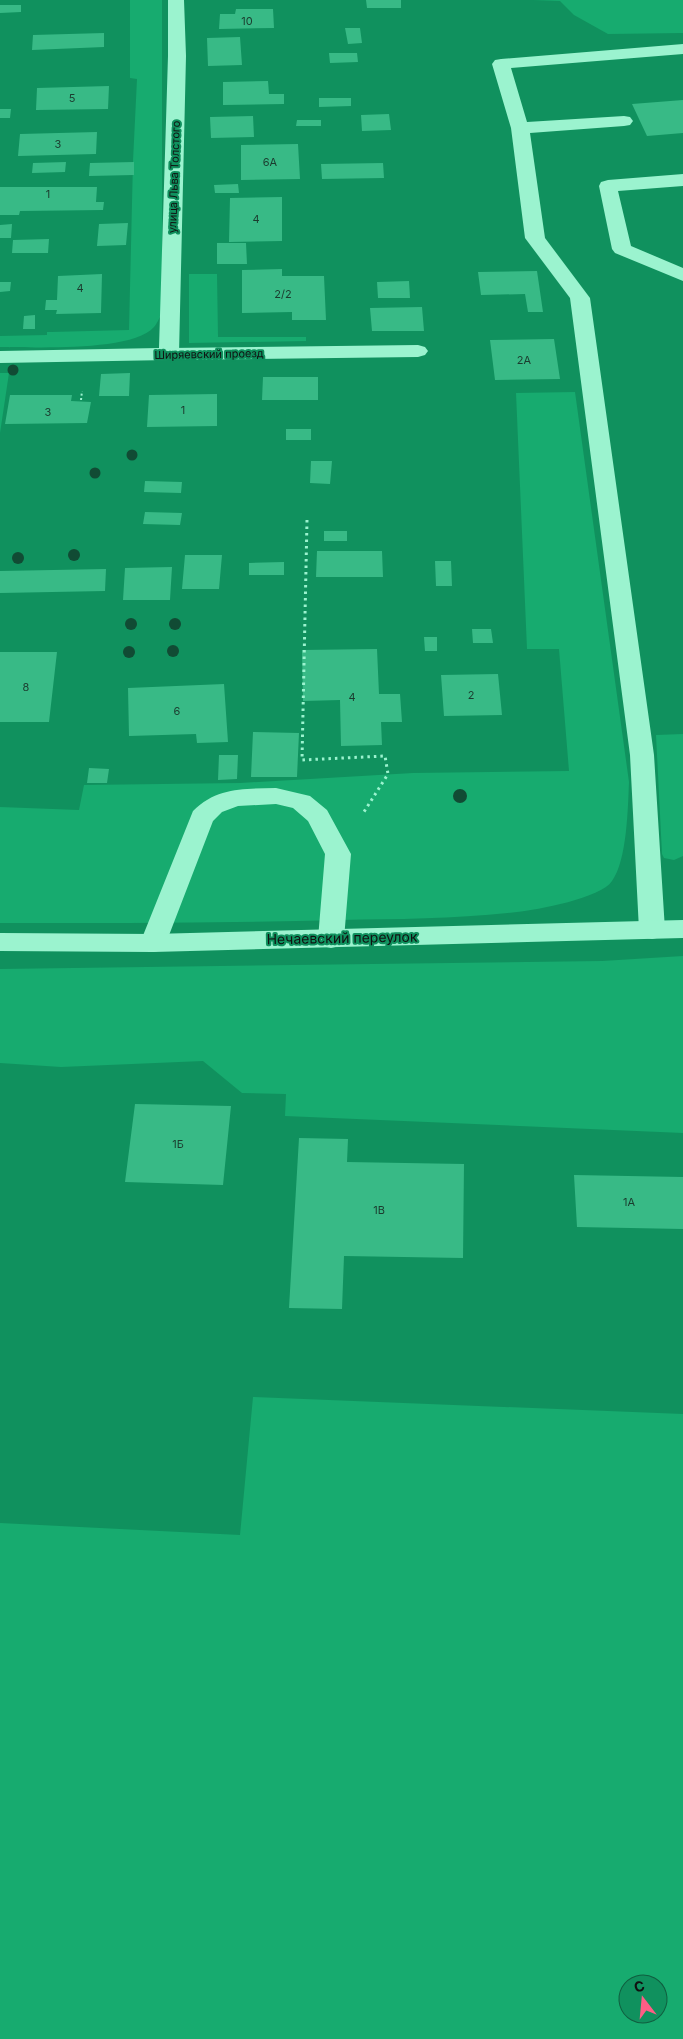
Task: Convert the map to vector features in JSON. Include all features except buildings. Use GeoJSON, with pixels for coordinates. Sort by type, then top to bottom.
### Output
{"type":"FeatureCollection","features":[{"type":"Feature","properties":{"kind":"street","name":"улица Льва Толстого"},"geometry":{"type":"LineString","coordinates":[[169,354],[177,56],[176,0]]}},
{"type":"Feature","properties":{"kind":"street"},"geometry":{"type":"LineString","coordinates":[[652,930],[642,755],[580,298],[536,238],[520,128],[501,64],[683,49]]}},
{"type":"Feature","properties":{"kind":"street"},"geometry":{"type":"LineString","coordinates":[[520,128],[624,121]]}},
{"type":"Feature","properties":{"kind":"street"},"geometry":{"type":"LineString","coordinates":[[683,180],[608,186],[622,249],[683,275]]}},
{"type":"Feature","properties":{"kind":"street","name":"Ширяевский проезд"},"geometry":{"type":"LineString","coordinates":[[0,357],[418,351]]}},
{"type":"Feature","properties":{"kind":"street"},"geometry":{"type":"LineString","coordinates":[[153,943],[202,817],[213,806],[235,798],[268,796],[301,802],[318,816],[338,854],[330,939]]}},
{"type":"Feature","properties":{"kind":"street","name":"Нечаевский переулок"},"geometry":{"type":"LineString","coordinates":[[0,942],[153,943],[683,929]]}},
{"type":"Feature","properties":{"kind":"path"},"geometry":{"type":"LineString","coordinates":[[306,520],[302,760],[385,756],[388,774],[338,854]]}},
{"type":"Feature","properties":{"kind":"green space"},"geometry":{"type":"Polygon","coordinates":[[[130,0],[162,0],[162,314],[154,327],[142,335],[125,341],[81,346],[0,347],[0,336],[47,335],[47,332],[129,330],[137,79],[130,78],[130,0]]]}},
{"type":"Feature","properties":{"kind":"green space"},"geometry":{"type":"Polygon","coordinates":[[[533,0],[683,0],[683,33],[608,34],[574,15],[560,1],[533,0]]]}},
{"type":"Feature","properties":{"kind":"green space"},"geometry":{"type":"Polygon","coordinates":[[[189,274],[217,274],[218,337],[306,337],[306,341],[189,343],[189,274]]]}},
{"type":"Feature","properties":{"kind":"green space"},"geometry":{"type":"Polygon","coordinates":[[[0,373],[9,373],[0,433],[0,373]]]}},
{"type":"Feature","properties":{"kind":"green space"},"geometry":{"type":"Polygon","coordinates":[[[575,392],[629,782],[626,833],[621,861],[612,881],[606,887],[582,898],[553,906],[473,916],[255,922],[0,923],[0,807],[79,810],[84,785],[240,783],[413,773],[569,771],[559,649],[527,649],[516,393],[575,392]]]}},
{"type":"Feature","properties":{"kind":"green space"},"geometry":{"type":"Polygon","coordinates":[[[683,734],[683,856],[674,860],[664,858],[662,854],[656,735],[683,734]]]}},
{"type":"Feature","properties":{"kind":"green space"},"geometry":{"type":"Polygon","coordinates":[[[683,956],[683,1133],[285,1116],[286,1094],[242,1093],[203,1061],[61,1067],[0,1063],[0,969],[602,961],[683,956]]]}},
{"type":"Feature","properties":{"kind":"green space"},"geometry":{"type":"Polygon","coordinates":[[[253,1397],[683,1414],[683,2039],[0,2039],[0,1523],[240,1535],[253,1397]]]}}]}
